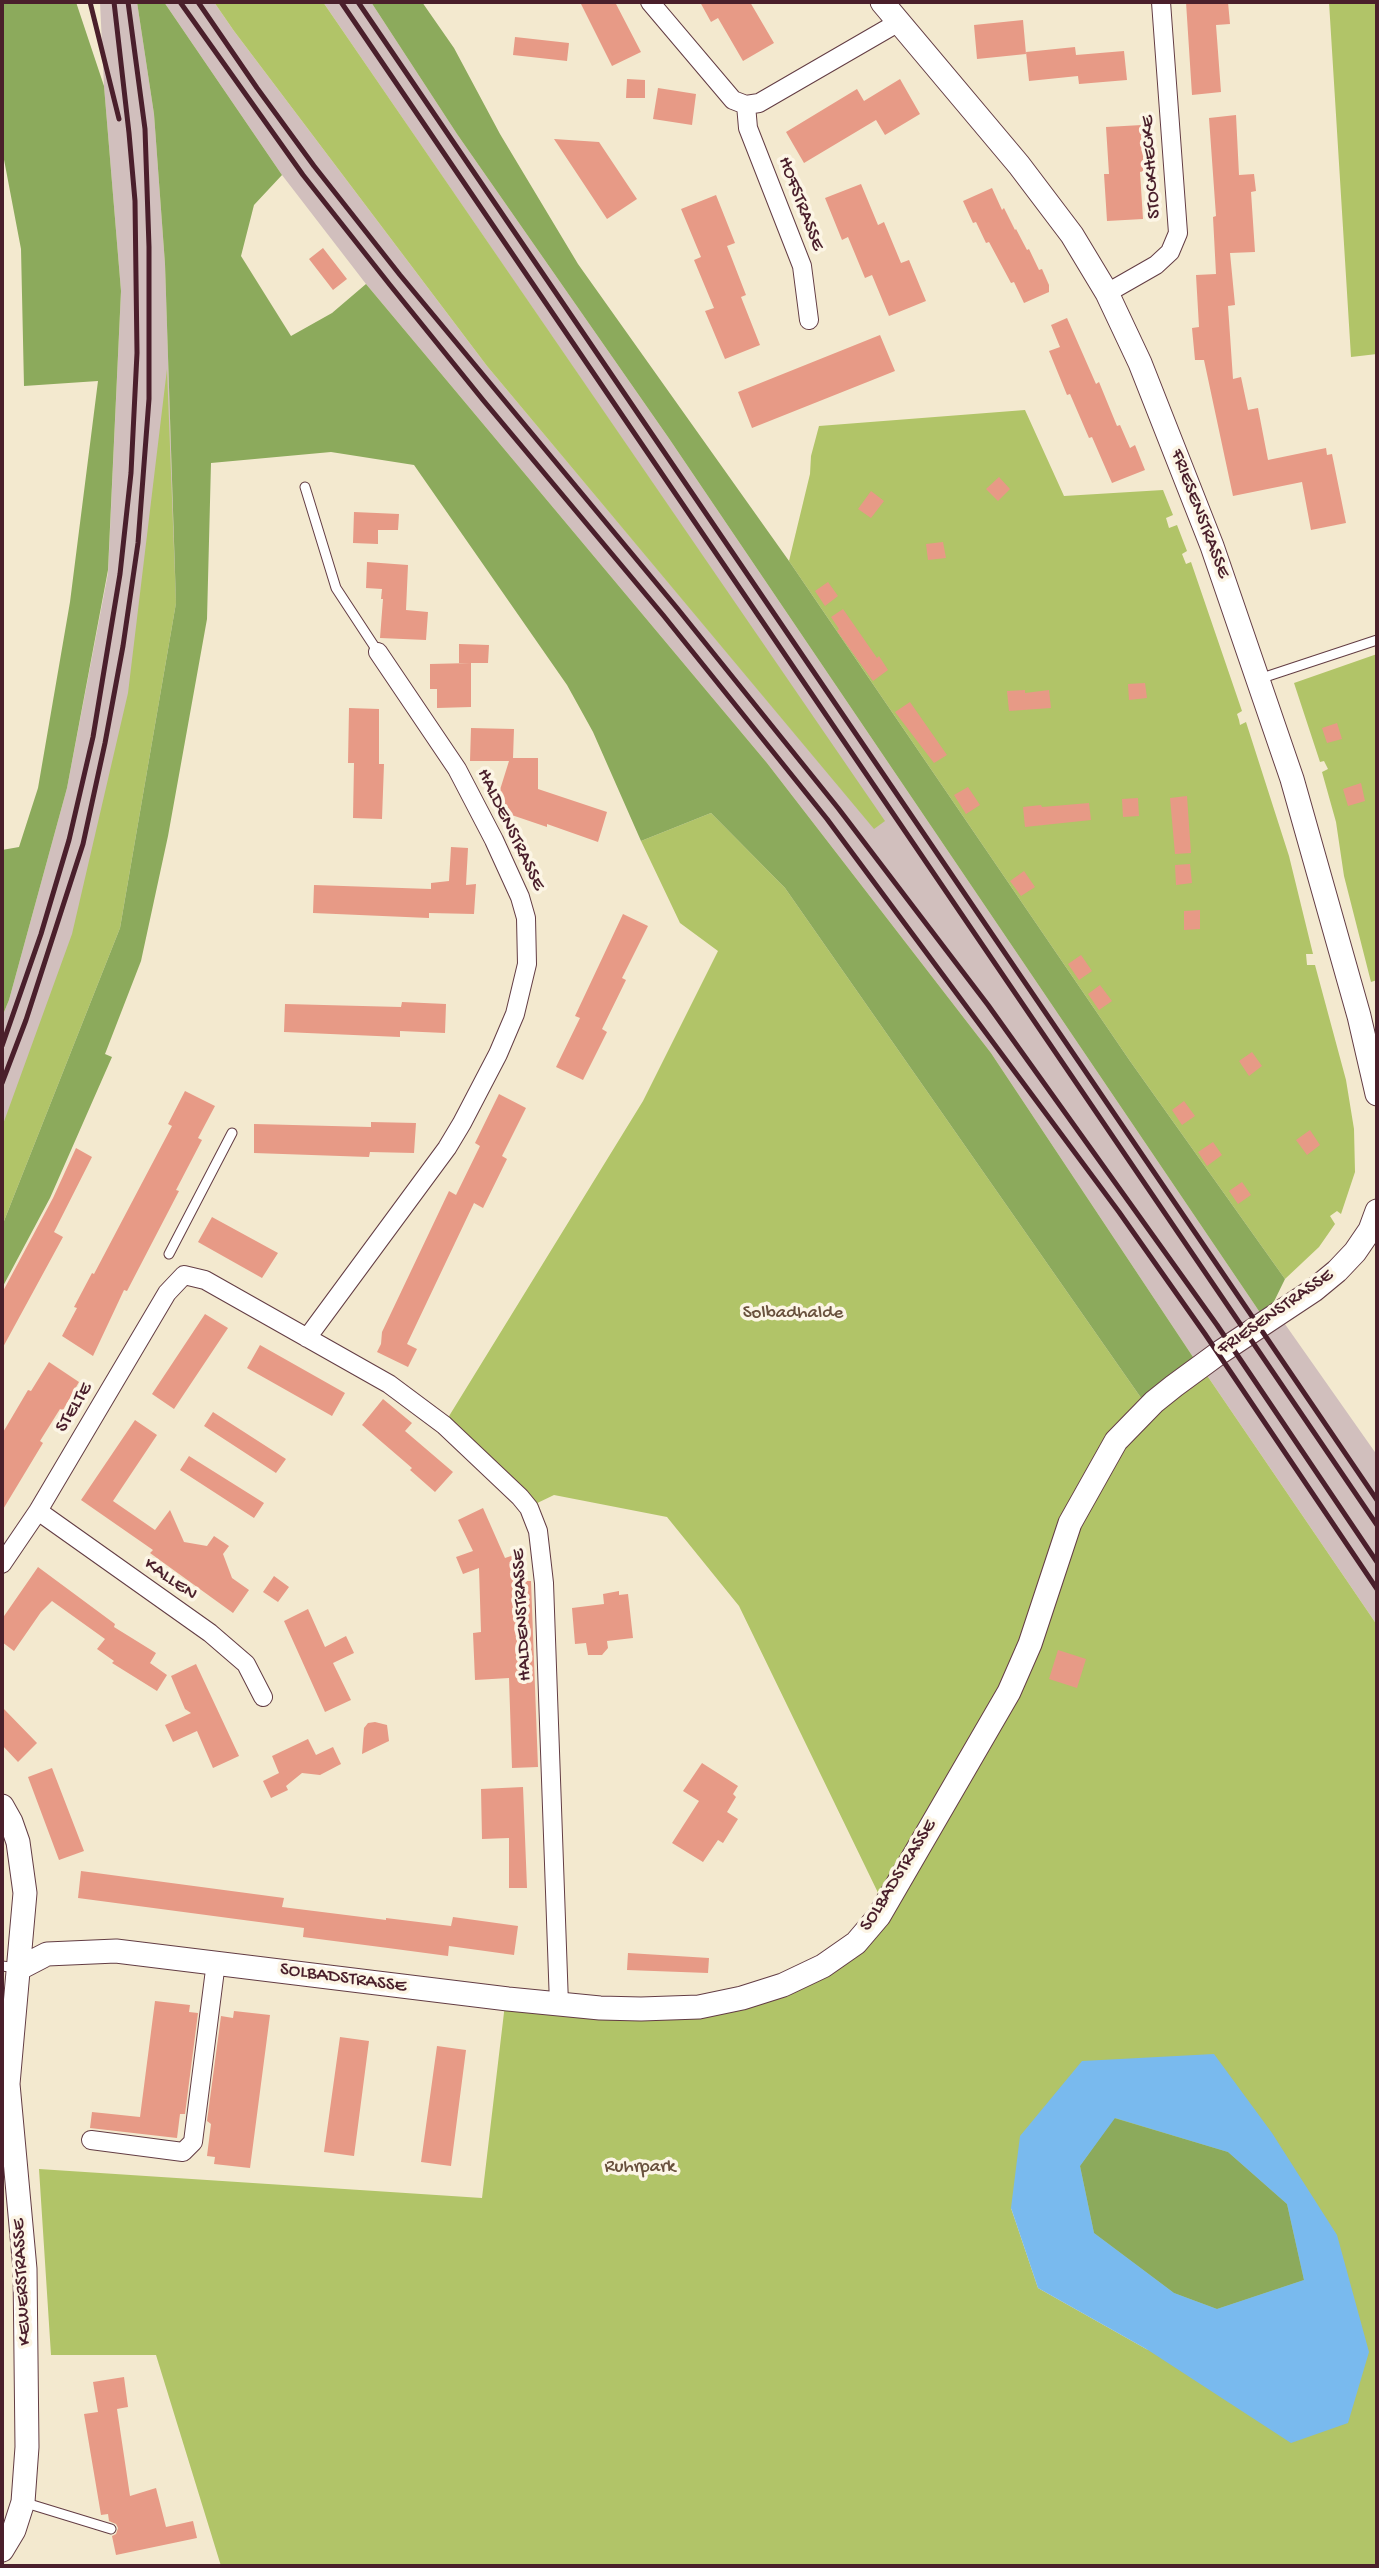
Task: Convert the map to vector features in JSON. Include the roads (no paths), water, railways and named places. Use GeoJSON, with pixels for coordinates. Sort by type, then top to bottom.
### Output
{"type":"FeatureCollection","features":[{"type":"Feature","properties":{"kind":"street"},"geometry":{"type":"LineString","coordinates":[[650,2],[733,100],[746,105],[760,103],[899,22]]}},
{"type":"Feature","properties":{"kind":"street","name":"FRIESENSTRASSE"},"geometry":{"type":"LineString","coordinates":[[881,2],[1019,165],[1072,235],[1107,293],[1140,363],[1208,534],[1292,779],[1342,956],[1377,1094]]}},
{"type":"Feature","properties":{"kind":"street","name":"STOCKHECKE"},"geometry":{"type":"LineString","coordinates":[[1107,293],[1156,265],[1170,251],[1178,233],[1161,2]]}},
{"type":"Feature","properties":{"kind":"street","name":"HOFSTRASSE"},"geometry":{"type":"LineString","coordinates":[[746,105],[748,128],[802,266],[809,320]]}},
{"type":"Feature","properties":{"kind":"street","name":"HALDENSTRASSE"},"geometry":{"type":"LineString","coordinates":[[307,1338],[463,1123],[515,1014],[527,964],[526,918],[503,859],[457,769],[378,652]]}},
{"type":"Feature","properties":{"kind":"street","name":"FRIESENSTRASSE"},"geometry":{"type":"LineString","coordinates":[[1174,1386],[1314,1290],[1355,1252],[1375,1224]]}},
{"type":"Feature","properties":{"kind":"street","name":"HALDENSTRASSE"},"geometry":{"type":"LineString","coordinates":[[184,1275],[205,1280],[389,1384],[444,1425],[513,1488],[530,1508],[536,1522],[543,1560],[559,2004]]}},
{"type":"Feature","properties":{"kind":"street","name":"STELTE"},"geometry":{"type":"LineString","coordinates":[[2,1564],[38,1511],[167,1293],[184,1275]]}},
{"type":"Feature","properties":{"kind":"street","name":"SOLBADSTRASSE"},"geometry":{"type":"LineString","coordinates":[[11,1967],[47,1954],[128,1952],[559,2004],[600,2008],[674,2009],[742,1998],[804,1976],[844,1953],[867,1932],[879,1916],[1009,1692],[1030,1644],[1063,1542],[1079,1503],[1102,1462],[1124,1432],[1174,1386]]}},
{"type":"Feature","properties":{"kind":"street","name":"KALLEN"},"geometry":{"type":"LineString","coordinates":[[38,1511],[210,1633],[246,1664],[263,1697]]}},
{"type":"Feature","properties":{"kind":"street","name":"KEWERSTRASSE"},"geometry":{"type":"LineString","coordinates":[[2,1806],[14,1831],[26,1893],[11,1967],[8,2084],[25,2269],[27,2447],[23,2502],[14,2530],[2,2550]]}},
{"type":"Feature","properties":{"kind":"street"},"geometry":{"type":"LineString","coordinates":[[90,2140],[183,2152],[193,2142],[216,1962]]}},
{"type":"Feature","properties":{"kind":"lane","name":"HALDENSTRASSE"},"geometry":{"type":"LineString","coordinates":[[305,487],[336,588],[378,652]]}},
{"type":"Feature","properties":{"kind":"lane"},"geometry":{"type":"LineString","coordinates":[[1258,679],[1377,640]]}},
{"type":"Feature","properties":{"kind":"lane"},"geometry":{"type":"LineString","coordinates":[[169,1254],[232,1133]]}},
{"type":"Feature","properties":{"kind":"lane"},"geometry":{"type":"LineString","coordinates":[[23,2502],[111,2529]]}},
{"type":"Feature","properties":{"kind":"water"},"geometry":{"type":"Polygon","coordinates":[[[1214,2054],[1272,2133],[1337,2235],[1369,2352],[1348,2423],[1291,2443],[1148,2350],[1038,2288],[1011,2208],[1020,2136],[1082,2061],[1214,2054]],[[1115,2118],[1080,2166],[1094,2233],[1174,2293],[1217,2309],[1304,2280],[1287,2204],[1228,2152],[1115,2118]]]}},
{"type":"Feature","properties":{"kind":"railway"},"geometry":{"type":"LineString","coordinates":[[90,2],[119,119]]}},
{"type":"Feature","properties":{"kind":"railway"},"geometry":{"type":"LineString","coordinates":[[2,1046],[41,934],[69,840],[93,737],[120,574],[131,473],[137,353],[135,201],[114,2]]}},
{"type":"Feature","properties":{"kind":"railway"},"geometry":{"type":"LineString","coordinates":[[2,1083],[26,1020],[83,844],[123,646],[138,543],[149,399],[149,247],[145,129],[128,2]]}},
{"type":"Feature","properties":{"kind":"railway"},"geometry":{"type":"LineString","coordinates":[[180,2],[303,175],[390,285],[663,615],[827,819],[1119,1212],[1377,1589]]}},
{"type":"Feature","properties":{"kind":"railway"},"geometry":{"type":"LineString","coordinates":[[198,2],[314,166],[400,275],[677,608],[838,808],[988,1005],[1217,1325],[1377,1562]]}},
{"type":"Feature","properties":{"kind":"railway"},"geometry":{"type":"LineString","coordinates":[[341,2],[1377,1525]]}},
{"type":"Feature","properties":{"kind":"railway"},"geometry":{"type":"LineString","coordinates":[[358,2],[1377,1500]]}},
{"type":"Feature","properties":{"kind":"park label","name":"Solbadhalde"},"geometry":{"type":"Point","coordinates":[793,1314]}},
{"type":"Feature","properties":{"kind":"park label","name":"Ruhrpark"},"geometry":{"type":"Point","coordinates":[640,2168]}}]}
